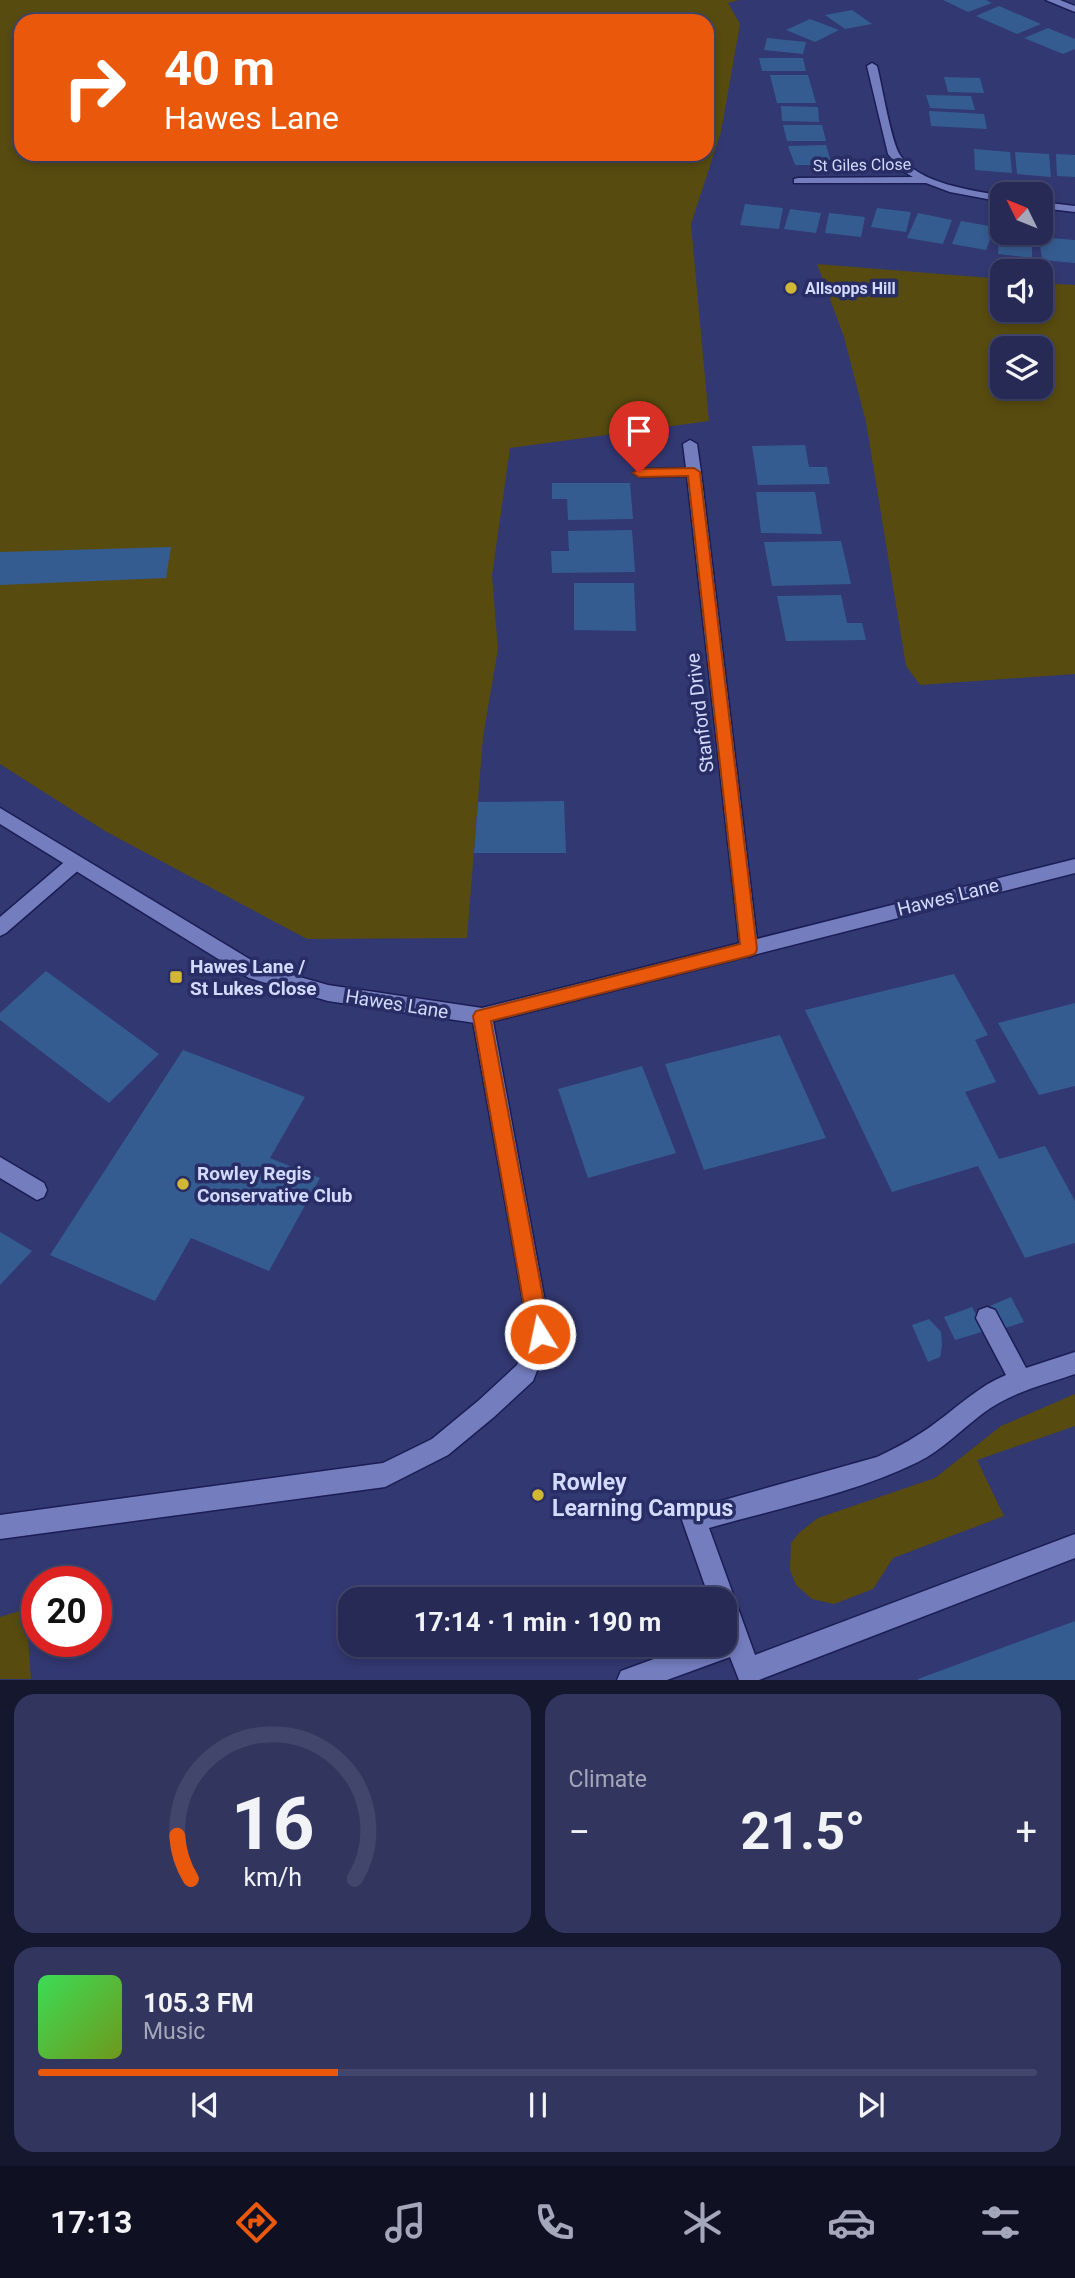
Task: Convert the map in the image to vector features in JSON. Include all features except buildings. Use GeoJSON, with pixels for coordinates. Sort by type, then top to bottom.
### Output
{"type":"FeatureCollection","features":[{"type":"Feature","properties":{"kind":"street"},"geometry":{"type":"LineString","coordinates":[[1051,0],[1075,9]]}},
{"type":"Feature","properties":{"kind":"street","name":"St Giles Close"},"geometry":{"type":"LineString","coordinates":[[872,66],[893,154],[905,168],[950,189],[990,197]]}},
{"type":"Feature","properties":{"kind":"street","name":"St Giles Close"},"geometry":{"type":"LineString","coordinates":[[798,181],[927,180]]}},
{"type":"Feature","properties":{"kind":"street"},"geometry":{"type":"LineString","coordinates":[[1054,207],[1075,209]]}},
{"type":"Feature","properties":{"kind":"street","name":"Stanford Drive"},"geometry":{"type":"LineString","coordinates":[[690,444],[749,949]]}},
{"type":"Feature","properties":{"kind":"street"},"geometry":{"type":"LineString","coordinates":[[639,473],[694,472]]}},
{"type":"Feature","properties":{"kind":"street","name":"Hawes Lane"},"geometry":{"type":"LineString","coordinates":[[0,815],[256,972],[328,993],[482,1016],[1075,866]]}},
{"type":"Feature","properties":{"kind":"street"},"geometry":{"type":"LineString","coordinates":[[0,928],[75,863]]}},
{"type":"Feature","properties":{"kind":"street"},"geometry":{"type":"LineString","coordinates":[[0,1527],[385,1475],[440,1447],[525,1373],[540,1334],[482,1016]]}},
{"type":"Feature","properties":{"kind":"street"},"geometry":{"type":"LineString","coordinates":[[0,1167],[37,1190]]}},
{"type":"Feature","properties":{"kind":"street"},"geometry":{"type":"LineString","coordinates":[[986,1318],[1021,1381]]}},
{"type":"Feature","properties":{"kind":"street"},"geometry":{"type":"LineString","coordinates":[[719,1587],[695,1520],[879,1468],[913,1452],[946,1430],[975,1405],[1021,1381],[1075,1363]]}},
{"type":"Feature","properties":{"kind":"street"},"geometry":{"type":"LineString","coordinates":[[630,1679],[738,1641],[748,1671],[1075,1546]]}},
{"type":"Feature","properties":{"kind":"shaded area"},"geometry":{"type":"Polygon","coordinates":[[[0,0],[739,0],[728,3],[740,24],[721,132],[714,153],[714,14],[14,14],[14,161],[712,161],[691,224],[709,421],[510,448],[492,576],[498,649],[483,737],[467,938],[307,939],[105,831],[0,764],[0,0]]]}},
{"type":"Feature","properties":{"kind":"shaded area"},"geometry":{"type":"Polygon","coordinates":[[[817,264],[990,278],[990,322],[1053,322],[1053,284],[1075,285],[1075,674],[920,685],[906,666],[866,422],[844,337],[817,264]]]}},
{"type":"Feature","properties":{"kind":"shaded area"},"geometry":{"type":"Polygon","coordinates":[[[1075,1394],[1075,1426],[977,1460],[1004,1516],[893,1558],[873,1589],[834,1604],[812,1599],[796,1585],[790,1570],[791,1543],[818,1518],[935,1478],[1001,1426],[1075,1394]]]}},
{"type":"Feature","properties":{"kind":"shaded area"},"geometry":{"type":"Polygon","coordinates":[[[21,1611],[21,1657],[29,1657],[31,1679],[0,1679],[0,1617],[21,1611]]]}},
{"type":"Feature","properties":{"kind":"place","name":"Allsopps Hill"},"geometry":{"type":"Point","coordinates":[791,288]}},
{"type":"Feature","properties":{"kind":"place","name":"Hawes Lane / St Lukes Close"},"geometry":{"type":"Point","coordinates":[176,977]}},
{"type":"Feature","properties":{"kind":"place","name":"Rowley Regis Conservative Club"},"geometry":{"type":"Point","coordinates":[183,1184]}},
{"type":"Feature","properties":{"kind":"place","name":"Rowley Learning Campus"},"geometry":{"type":"Point","coordinates":[538,1495]}},
{"type":"Feature","properties":{"kind":"route"},"geometry":{"type":"LineString","coordinates":[[540,1334],[482,1016],[749,949],[694,472],[639,473]]}}]}
